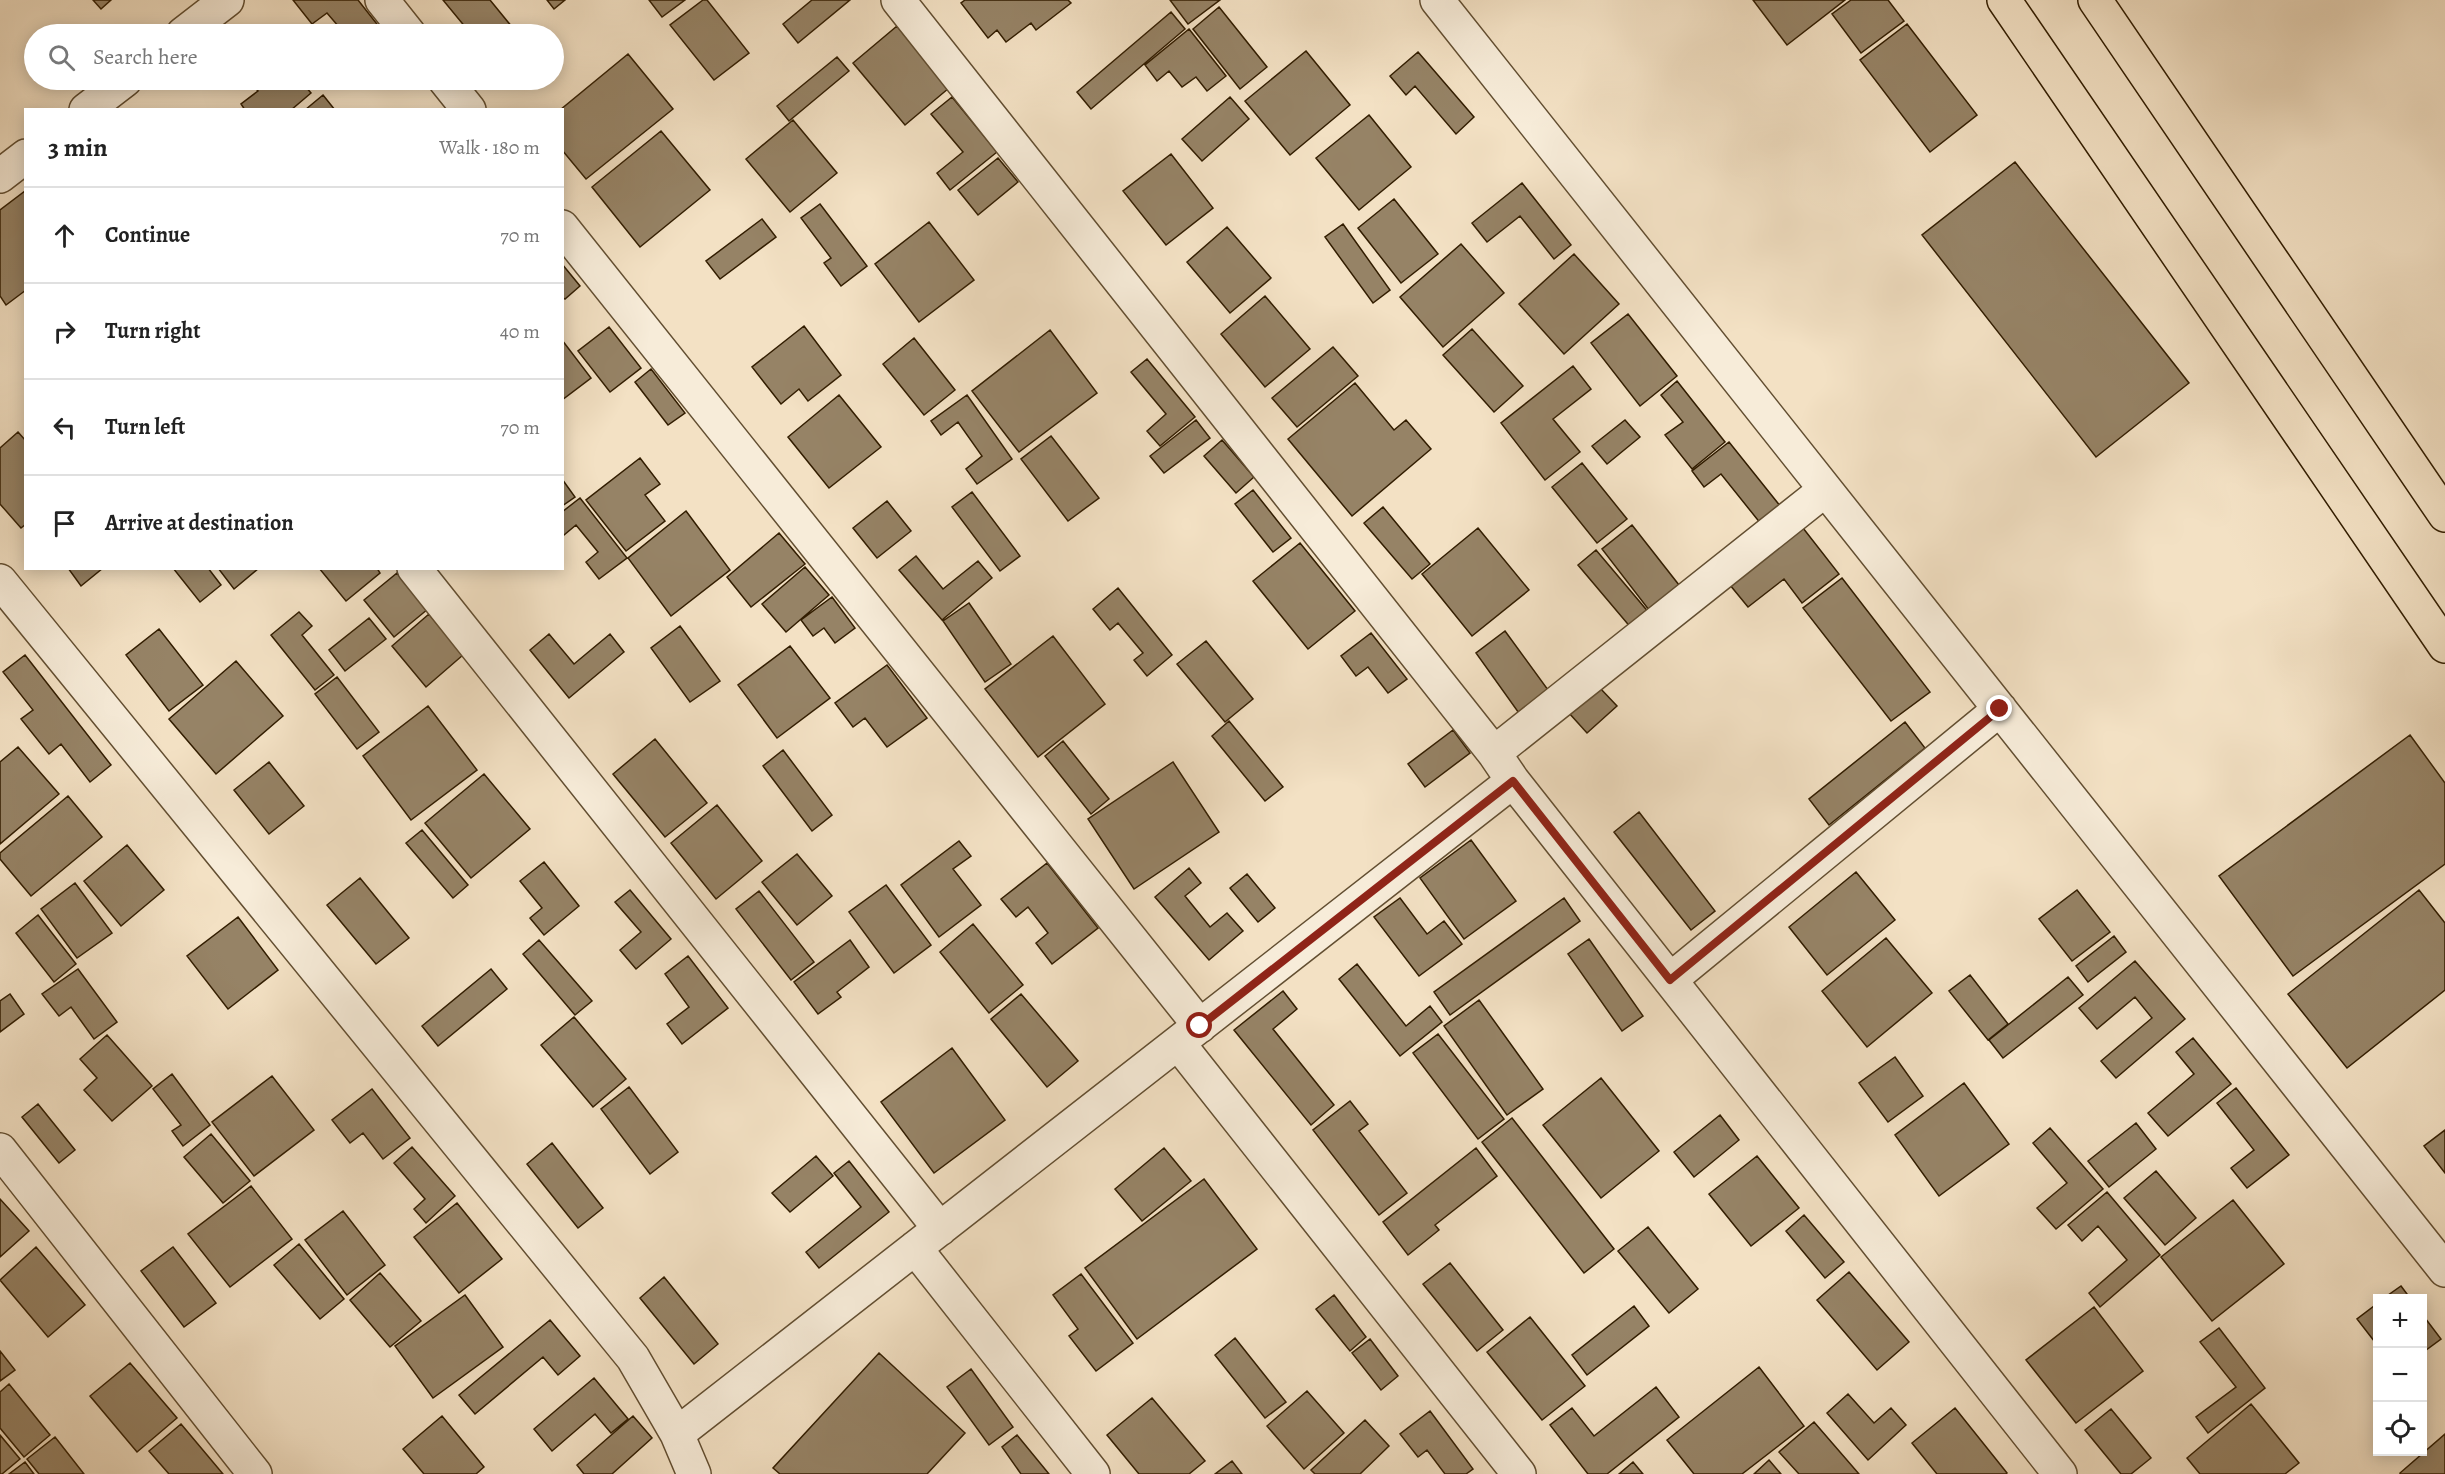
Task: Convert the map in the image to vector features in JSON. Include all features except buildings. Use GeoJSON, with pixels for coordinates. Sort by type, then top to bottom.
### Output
{"type":"FeatureCollection","features":[{"type":"Feature","properties":{"kind":"main road"},"geometry":{"type":"LineString","coordinates":[[2004,0],[2445,646]]}},
{"type":"Feature","properties":{"kind":"main road"},"geometry":{"type":"LineString","coordinates":[[2095,0],[2445,515]]}},
{"type":"Feature","properties":{"kind":"street"},"geometry":{"type":"LineString","coordinates":[[196,24],[227,0]]}},
{"type":"Feature","properties":{"kind":"street"},"geometry":{"type":"LineString","coordinates":[[382,0],[401,24]]}},
{"type":"Feature","properties":{"kind":"street"},"geometry":{"type":"LineString","coordinates":[[898,0],[1494,753],[1513,781],[2060,1474]]}},
{"type":"Feature","properties":{"kind":"street"},"geometry":{"type":"LineString","coordinates":[[1437,0],[2445,1270]]}},
{"type":"Feature","properties":{"kind":"street"},"geometry":{"type":"LineString","coordinates":[[89,108],[112,90]]}},
{"type":"Feature","properties":{"kind":"street"},"geometry":{"type":"LineString","coordinates":[[453,90],[467,108]]}},
{"type":"Feature","properties":{"kind":"street"},"geometry":{"type":"LineString","coordinates":[[0,176],[24,158]]}},
{"type":"Feature","properties":{"kind":"street"},"geometry":{"type":"LineString","coordinates":[[564,230],[1189,1034],[1519,1474]]}},
{"type":"Feature","properties":{"kind":"street"},"geometry":{"type":"LineString","coordinates":[[1494,753],[1826,490]]}},
{"type":"Feature","properties":{"kind":"street"},"geometry":{"type":"LineString","coordinates":[[416,570],[927,1238],[1093,1474]]}},
{"type":"Feature","properties":{"kind":"street"},"geometry":{"type":"LineString","coordinates":[[0,582],[633,1358],[677,1434],[694,1474]]}},
{"type":"Feature","properties":{"kind":"street"},"geometry":{"type":"LineString","coordinates":[[1670,980],[2000,709]]}},
{"type":"Feature","properties":{"kind":"street"},"geometry":{"type":"LineString","coordinates":[[677,1434],[1513,781]]}},
{"type":"Feature","properties":{"kind":"street"},"geometry":{"type":"LineString","coordinates":[[0,1150],[255,1474]]}},
{"type":"Feature","properties":{"kind":"route"},"geometry":{"type":"LineString","coordinates":[[1200,1026],[1513,781],[1670,980],[2000,709]]}}]}
